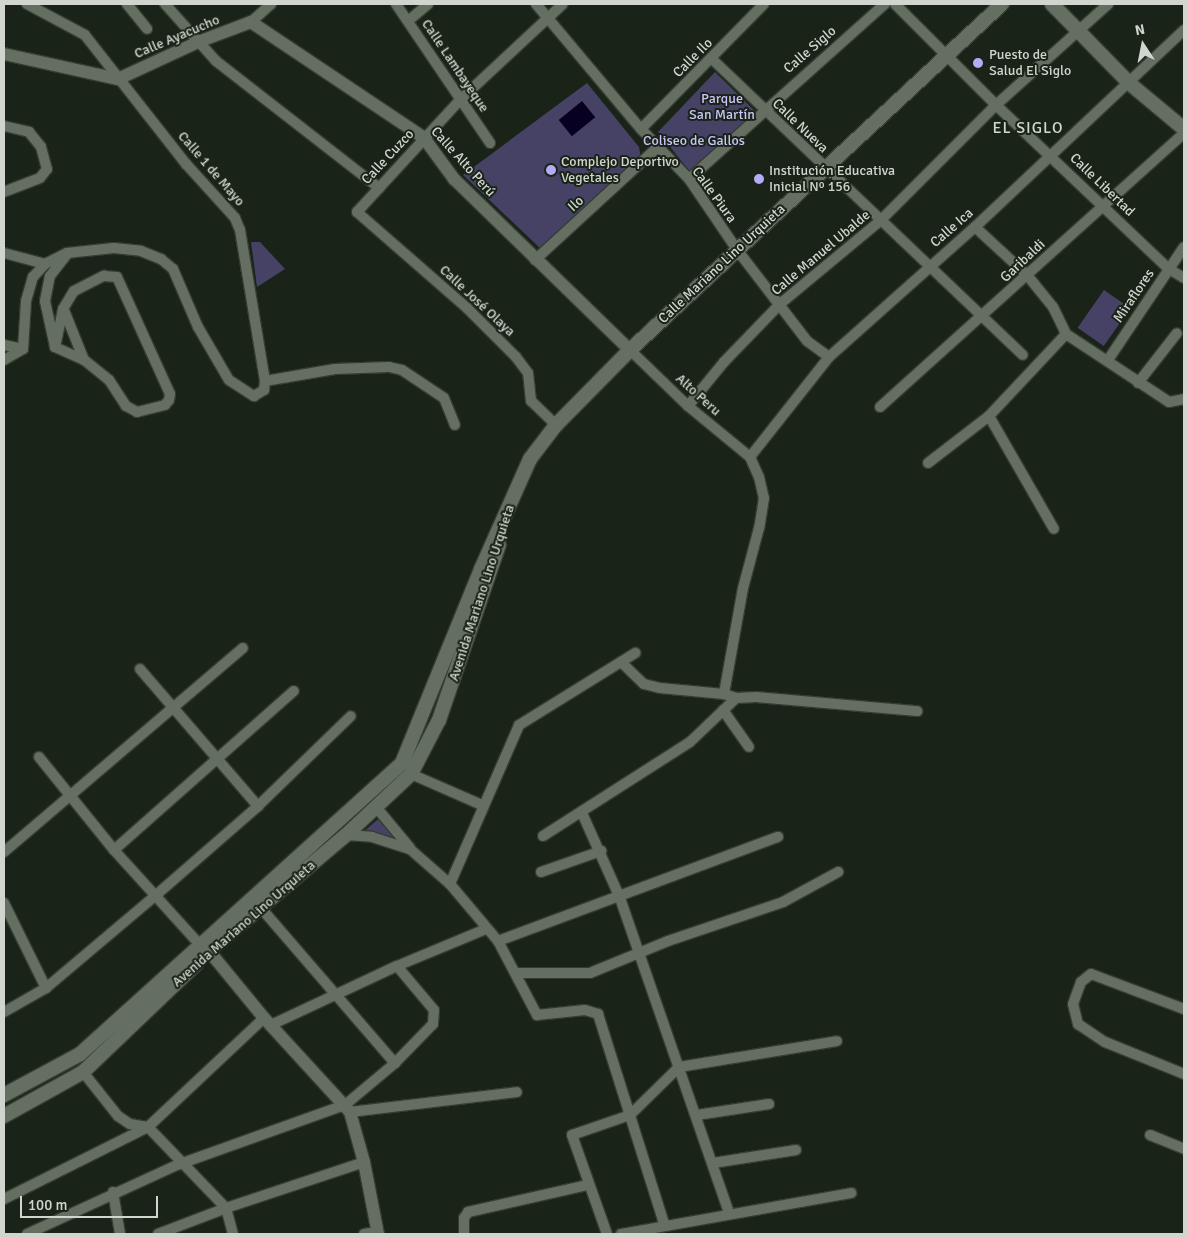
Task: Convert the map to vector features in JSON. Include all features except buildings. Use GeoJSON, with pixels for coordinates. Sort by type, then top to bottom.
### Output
{"type":"FeatureCollection","features":[{"type":"Feature","properties":{"kind":"main road","name":"Calle Mariano Lino Urquieta"},"geometry":{"type":"LineString","coordinates":[[513,498],[530,458],[556,425],[630,350],[1002,4]]}},
{"type":"Feature","properties":{"kind":"main road"},"geometry":{"type":"LineString","coordinates":[[1052,4],[1129,83],[1184,129]]}},
{"type":"Feature","properties":{"kind":"main road","name":"Avenida Mariano Lino Urquieta"},"geometry":{"type":"LineString","coordinates":[[4,1095],[80,1054],[205,949],[261,908],[346,835],[411,774],[439,720],[496,558],[513,498]]}},
{"type":"Feature","properties":{"kind":"main road","name":"Avenida Mariano Lino Urquieta"},"geometry":{"type":"LineString","coordinates":[[4,1116],[83,1072],[205,949],[402,763],[513,498]]}},
{"type":"Feature","properties":{"kind":"street","name":"Calle 1 de Mayo"},"geometry":{"type":"LineString","coordinates":[[27,4],[85,35],[186,164],[235,218],[240,230],[266,381]]}},
{"type":"Feature","properties":{"kind":"street"},"geometry":{"type":"LineString","coordinates":[[127,4],[147,29]]}},
{"type":"Feature","properties":{"kind":"street"},"geometry":{"type":"LineString","coordinates":[[166,4],[216,61],[379,188]]}},
{"type":"Feature","properties":{"kind":"street","name":"Calle Ayacucho"},"geometry":{"type":"LineString","coordinates":[[118,79],[198,42],[251,22],[271,4]]}},
{"type":"Feature","properties":{"kind":"street","name":"Calle Lambayeque"},"geometry":{"type":"LineString","coordinates":[[396,4],[490,143]]}},
{"type":"Feature","properties":{"kind":"street"},"geometry":{"type":"LineString","coordinates":[[408,21],[428,4]]}},
{"type":"Feature","properties":{"kind":"street","name":"Calle Piura"},"geometry":{"type":"LineString","coordinates":[[536,4],[657,148],[689,179],[738,251],[807,341],[829,357]]}},
{"type":"Feature","properties":{"kind":"street","name":"Calle Cuzco"},"geometry":{"type":"LineString","coordinates":[[357,212],[461,99],[563,4]]}},
{"type":"Feature","properties":{"kind":"street","name":"Calle Ilo"},"geometry":{"type":"LineString","coordinates":[[641,129],[712,59],[764,4]]}},
{"type":"Feature","properties":{"kind":"street","name":"Calle Siglo"},"geometry":{"type":"LineString","coordinates":[[689,179],[763,109],[885,4]]}},
{"type":"Feature","properties":{"kind":"street","name":"Calle Libertad"},"geometry":{"type":"LineString","coordinates":[[895,4],[996,105],[1104,205],[1169,269],[1184,278]]}},
{"type":"Feature","properties":{"kind":"street","name":"Calle Manuel Ubalde"},"geometry":{"type":"LineString","coordinates":[[688,406],[724,362],[780,304],[880,221],[996,105],[1108,4]]}},
{"type":"Feature","properties":{"kind":"street","name":"Calle Alto Perú"},"geometry":{"type":"LineString","coordinates":[[251,22],[424,138],[454,179],[630,350]]}},
{"type":"Feature","properties":{"kind":"street","name":"Calle Ica"},"geometry":{"type":"LineString","coordinates":[[750,457],[829,357],[931,264],[975,227],[1050,154],[1129,83],[1184,30]]}},
{"type":"Feature","properties":{"kind":"street"},"geometry":{"type":"LineString","coordinates":[[4,54],[118,79]]}},
{"type":"Feature","properties":{"kind":"street","name":"Calle Nueva"},"geometry":{"type":"LineString","coordinates":[[712,59],[825,169],[880,221],[931,264],[1024,355]]}},
{"type":"Feature","properties":{"kind":"street"},"geometry":{"type":"LineString","coordinates":[[4,126],[29,132],[42,146],[47,169],[40,178],[4,192]]}},
{"type":"Feature","properties":{"kind":"street","name":"Garibaldi"},"geometry":{"type":"LineString","coordinates":[[880,407],[985,316],[1027,275],[1184,133]]}},
{"type":"Feature","properties":{"kind":"street","name":"Ilo"},"geometry":{"type":"LineString","coordinates":[[536,260],[657,148]]}},
{"type":"Feature","properties":{"kind":"street","name":"Calle José Olaya"},"geometry":{"type":"LineString","coordinates":[[357,212],[467,308],[516,357],[528,373],[531,401],[556,425]]}},
{"type":"Feature","properties":{"kind":"street"},"geometry":{"type":"LineString","coordinates":[[975,227],[1027,275],[1053,307],[1066,334],[1169,402],[1184,399]]}},
{"type":"Feature","properties":{"kind":"street"},"geometry":{"type":"LineString","coordinates":[[23,349],[26,301],[33,277],[44,264],[67,253],[114,248],[140,251],[161,259],[173,269],[198,327],[229,380],[254,396],[264,390],[266,381],[335,369],[389,367],[402,370],[444,398],[455,425]]}},
{"type":"Feature","properties":{"kind":"street","name":"Miraflores"},"geometry":{"type":"LineString","coordinates":[[1108,360],[1184,248]]}},
{"type":"Feature","properties":{"kind":"street"},"geometry":{"type":"LineString","coordinates":[[4,253],[44,264]]}},
{"type":"Feature","properties":{"kind":"street"},"geometry":{"type":"LineString","coordinates":[[55,347],[45,301],[50,276],[67,253]]}},
{"type":"Feature","properties":{"kind":"street"},"geometry":{"type":"LineString","coordinates":[[104,276],[117,277],[170,394],[169,400],[165,405],[137,412],[126,406],[109,380],[84,360],[55,347],[63,309],[74,291],[104,276]]}},
{"type":"Feature","properties":{"kind":"street"},"geometry":{"type":"LineString","coordinates":[[63,309],[84,360]]}},
{"type":"Feature","properties":{"kind":"street"},"geometry":{"type":"LineString","coordinates":[[1138,383],[1177,333]]}},
{"type":"Feature","properties":{"kind":"street"},"geometry":{"type":"LineString","coordinates":[[928,463],[989,416],[1066,334]]}},
{"type":"Feature","properties":{"kind":"street"},"geometry":{"type":"LineString","coordinates":[[4,345],[23,349]]}},
{"type":"Feature","properties":{"kind":"street"},"geometry":{"type":"LineString","coordinates":[[4,360],[23,349]]}},
{"type":"Feature","properties":{"kind":"street","name":"Alto Peru"},"geometry":{"type":"LineString","coordinates":[[630,350],[688,406],[750,457]]}},
{"type":"Feature","properties":{"kind":"street"},"geometry":{"type":"LineString","coordinates":[[989,416],[1054,529]]}},
{"type":"Feature","properties":{"kind":"street"},"geometry":{"type":"LineString","coordinates":[[724,694],[764,498],[750,457]]}},
{"type":"Feature","properties":{"kind":"street"},"geometry":{"type":"LineString","coordinates":[[6,846],[243,648]]}},
{"type":"Feature","properties":{"kind":"street"},"geometry":{"type":"LineString","coordinates":[[450,884],[482,805],[519,725],[635,653]]}},
{"type":"Feature","properties":{"kind":"street"},"geometry":{"type":"LineString","coordinates":[[621,662],[644,684],[660,688],[724,694],[736,698],[917,711]]}},
{"type":"Feature","properties":{"kind":"street"},"geometry":{"type":"LineString","coordinates":[[140,669],[258,806]]}},
{"type":"Feature","properties":{"kind":"street"},"geometry":{"type":"LineString","coordinates":[[114,850],[294,691]]}},
{"type":"Feature","properties":{"kind":"street"},"geometry":{"type":"LineString","coordinates":[[543,836],[582,813],[690,742],[736,698]]}},
{"type":"Feature","properties":{"kind":"street"},"geometry":{"type":"LineString","coordinates":[[723,710],[750,747]]}},
{"type":"Feature","properties":{"kind":"street"},"geometry":{"type":"LineString","coordinates":[[4,1012],[46,988],[154,896],[258,806],[351,716]]}},
{"type":"Feature","properties":{"kind":"street"},"geometry":{"type":"LineString","coordinates":[[39,758],[70,792],[114,850],[154,896],[205,949],[347,1108],[364,1162],[377,1233],[364,1234]]}},
{"type":"Feature","properties":{"kind":"street"},"geometry":{"type":"LineString","coordinates":[[411,774],[482,805]]}},
{"type":"Feature","properties":{"kind":"street"},"geometry":{"type":"LineString","coordinates":[[376,807],[410,849],[450,884],[498,941],[517,973],[537,1015],[585,1010],[598,1014],[665,1226]]}},
{"type":"Feature","properties":{"kind":"street"},"geometry":{"type":"LineString","coordinates":[[582,813],[601,851],[620,898],[697,1115],[729,1213]]}},
{"type":"Feature","properties":{"kind":"street"},"geometry":{"type":"LineString","coordinates":[[346,835],[372,837],[410,849]]}},
{"type":"Feature","properties":{"kind":"street"},"geometry":{"type":"LineString","coordinates":[[498,941],[620,898],[778,837]]}},
{"type":"Feature","properties":{"kind":"street"},"geometry":{"type":"LineString","coordinates":[[541,872],[601,851]]}},
{"type":"Feature","properties":{"kind":"street"},"geometry":{"type":"LineString","coordinates":[[517,973],[590,973],[640,955],[668,941],[783,902],[838,872]]}},
{"type":"Feature","properties":{"kind":"street"},"geometry":{"type":"LineString","coordinates":[[4,902],[46,988]]}},
{"type":"Feature","properties":{"kind":"street"},"geometry":{"type":"LineString","coordinates":[[261,908],[395,1063]]}},
{"type":"Feature","properties":{"kind":"street"},"geometry":{"type":"LineString","coordinates":[[4,1199],[148,1127],[268,1021],[336,994],[486,929]]}},
{"type":"Feature","properties":{"kind":"street"},"geometry":{"type":"LineString","coordinates":[[347,1108],[430,1029],[435,1014],[397,966]]}},
{"type":"Feature","properties":{"kind":"street"},"geometry":{"type":"LineString","coordinates":[[1184,1009],[1092,974],[1081,982],[1073,1004],[1078,1024],[1098,1037],[1184,1074]]}},
{"type":"Feature","properties":{"kind":"street"},"geometry":{"type":"LineString","coordinates":[[607,1234],[588,1185],[572,1135],[630,1115],[679,1067],[837,1041]]}},
{"type":"Feature","properties":{"kind":"street"},"geometry":{"type":"LineString","coordinates":[[83,1072],[118,1116],[130,1124],[148,1127],[226,1208],[233,1234]]}},
{"type":"Feature","properties":{"kind":"street"},"geometry":{"type":"LineString","coordinates":[[27,1234],[113,1192],[184,1163],[347,1108],[516,1092]]}},
{"type":"Feature","properties":{"kind":"street"},"geometry":{"type":"LineString","coordinates":[[697,1115],[769,1104]]}},
{"type":"Feature","properties":{"kind":"street"},"geometry":{"type":"LineString","coordinates":[[1150,1135],[1184,1149]]}},
{"type":"Feature","properties":{"kind":"street"},"geometry":{"type":"LineString","coordinates":[[713,1163],[796,1150]]}},
{"type":"Feature","properties":{"kind":"street"},"geometry":{"type":"LineString","coordinates":[[158,1234],[226,1208],[364,1162]]}},
{"type":"Feature","properties":{"kind":"street"},"geometry":{"type":"LineString","coordinates":[[464,1234],[464,1218],[468,1212],[588,1185]]}},
{"type":"Feature","properties":{"kind":"street"},"geometry":{"type":"LineString","coordinates":[[113,1192],[120,1234]]}},
{"type":"Feature","properties":{"kind":"street"},"geometry":{"type":"LineString","coordinates":[[621,1234],[729,1213],[852,1193]]}},
{"type":"Feature","properties":{"kind":"green space"},"geometry":{"type":"Polygon","coordinates":[[[715,72],[757,113],[691,173],[658,132],[715,72]]]}},
{"type":"Feature","properties":{"kind":"green space","name":"Complejo Deportivo Vegetales"},"geometry":{"type":"Polygon","coordinates":[[[587,83],[639,147],[641,159],[543,251],[463,175],[587,83]]]}},
{"type":"Feature","properties":{"kind":"green space"},"geometry":{"type":"Polygon","coordinates":[[[251,242],[260,242],[285,269],[257,287],[251,242]]]}},
{"type":"Feature","properties":{"kind":"green space"},"geometry":{"type":"Polygon","coordinates":[[[1104,290],[1130,308],[1104,346],[1078,328],[1104,290]]]}},
{"type":"Feature","properties":{"kind":"green space"},"geometry":{"type":"Polygon","coordinates":[[[384,814],[410,847],[354,840],[384,814]]]}},
{"type":"Feature","properties":{"kind":"shaded area"},"geometry":{"type":"Polygon","coordinates":[[[582,101],[595,117],[572,136],[559,120],[582,101]]]}},
{"type":"Feature","properties":{"kind":"place","name":"Puesto de Salud El Siglo"},"geometry":{"type":"Point","coordinates":[978,63]}},
{"type":"Feature","properties":{"kind":"place","name":"Complejo Deportivo Vegetales"},"geometry":{"type":"Point","coordinates":[551,170]}},
{"type":"Feature","properties":{"kind":"place","name":"Institución Educativa Inicial Nº 156"},"geometry":{"type":"Point","coordinates":[759,179]}},
{"type":"Feature","properties":{"kind":"district","name":"EL SIGLO"},"geometry":{"type":"Point","coordinates":[1028,128]}},
{"type":"Feature","properties":{"kind":"park label","name":"Parque San Martín"},"geometry":{"type":"Point","coordinates":[722,108]}},
{"type":"Feature","properties":{"kind":"park label","name":"Coliseo de Gallos"},"geometry":{"type":"Point","coordinates":[694,141]}}]}
